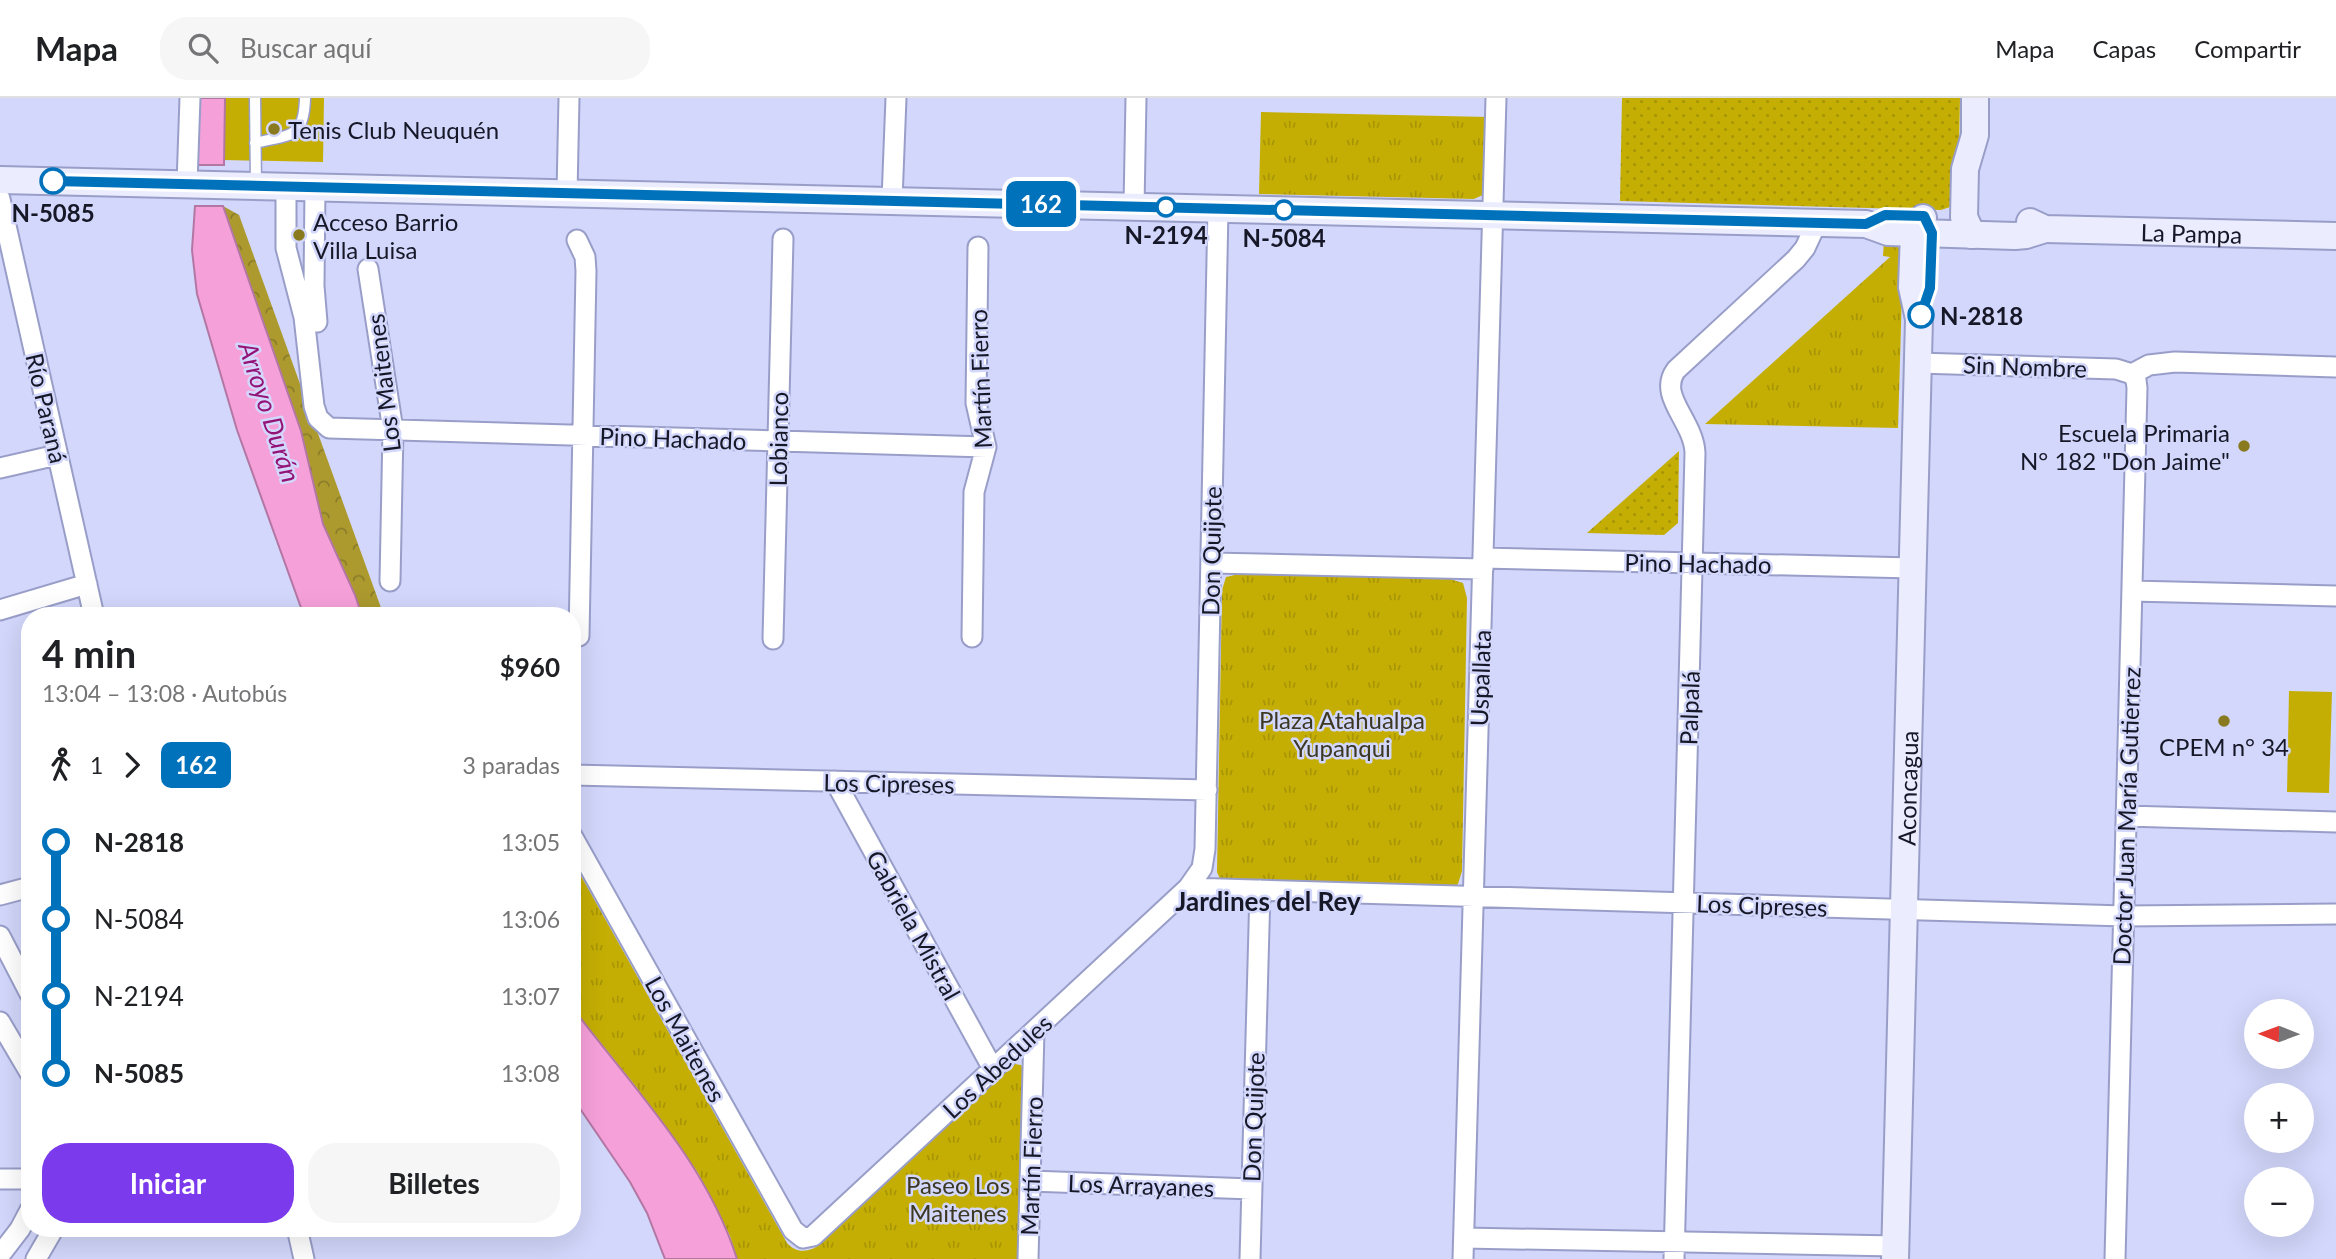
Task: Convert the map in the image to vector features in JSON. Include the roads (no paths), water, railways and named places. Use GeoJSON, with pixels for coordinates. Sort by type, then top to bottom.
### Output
{"type":"FeatureCollection","features":[{"type":"Feature","properties":{"kind":"street"},"geometry":{"type":"LineString","coordinates":[[187,184],[190,98]]}},
{"type":"Feature","properties":{"kind":"street"},"geometry":{"type":"LineString","coordinates":[[567,193],[569,98]]}},
{"type":"Feature","properties":{"kind":"street"},"geometry":{"type":"LineString","coordinates":[[892,201],[896,98]]}},
{"type":"Feature","properties":{"kind":"street"},"geometry":{"type":"LineString","coordinates":[[1134,206],[1136,98]]}},
{"type":"Feature","properties":{"kind":"street","name":"Uspallata"},"geometry":{"type":"LineString","coordinates":[[1464,1259],[1496,98]]}},
{"type":"Feature","properties":{"kind":"street"},"geometry":{"type":"LineString","coordinates":[[1972,223],[1982,169],[1975,135],[1975,98]]}},
{"type":"Feature","properties":{"kind":"street","name":"La Pampa"},"geometry":{"type":"LineString","coordinates":[[0,180],[1817,222],[1866,224],[1882,231],[1972,223],[2020,236],[2045,229],[2336,236]]}},
{"type":"Feature","properties":{"kind":"street","name":"Pino Hachado"},"geometry":{"type":"LineString","coordinates":[[272,186],[304,317],[314,406],[318,418],[334,430],[986,447]]}},
{"type":"Feature","properties":{"kind":"street"},"geometry":{"type":"LineString","coordinates":[[315,187],[314,299],[327,403],[338,422],[360,429]]}},
{"type":"Feature","properties":{"kind":"street","name":"Río Paraná"},"geometry":{"type":"LineString","coordinates":[[0,199],[92,607]]}},
{"type":"Feature","properties":{"kind":"street","name":"Don Quijote"},"geometry":{"type":"LineString","coordinates":[[1188,888],[1198,875],[1205,858],[1218,209]]}},
{"type":"Feature","properties":{"kind":"street","name":"Palpalá"},"geometry":{"type":"LineString","coordinates":[[1674,1250],[1695,446],[1689,427],[1670,394],[1669,386],[1676,370],[1796,259],[1805,248],[1817,222]]}},
{"type":"Feature","properties":{"kind":"street","name":"Aconcagua"},"geometry":{"type":"LineString","coordinates":[[1896,1252],[1919,319],[1930,288],[1923,228]]}},
{"type":"Feature","properties":{"kind":"street","name":"Lobianco"},"geometry":{"type":"LineString","coordinates":[[773,639],[783,239]]}},
{"type":"Feature","properties":{"kind":"street"},"geometry":{"type":"LineString","coordinates":[[577,240],[585,257],[586,271],[580,607]]}},
{"type":"Feature","properties":{"kind":"street","name":"Martín Fierro"},"geometry":{"type":"LineString","coordinates":[[972,637],[974,492],[986,447],[976,403],[978,247]]}},
{"type":"Feature","properties":{"kind":"street","name":"Los Maitenes"},"geometry":{"type":"LineString","coordinates":[[368,269],[393,430],[390,581]]}},
{"type":"Feature","properties":{"kind":"street"},"geometry":{"type":"LineString","coordinates":[[2132,374],[2148,365],[2175,362],[2336,367]]}},
{"type":"Feature","properties":{"kind":"street","name":"Sin Nombre"},"geometry":{"type":"LineString","coordinates":[[1918,363],[2116,369],[2132,374]]}},
{"type":"Feature","properties":{"kind":"street","name":"Doctor Juan María Gutierrez"},"geometry":{"type":"LineString","coordinates":[[2115,1259],[2137,388],[2132,374]]}},
{"type":"Feature","properties":{"kind":"street"},"geometry":{"type":"LineString","coordinates":[[0,468],[57,455]]}},
{"type":"Feature","properties":{"kind":"street","name":"Pino Hachado"},"geometry":{"type":"LineString","coordinates":[[1211,563],[1693,563],[1913,568]]}},
{"type":"Feature","properties":{"kind":"street"},"geometry":{"type":"LineString","coordinates":[[2132,585],[2336,583]]}},
{"type":"Feature","properties":{"kind":"street"},"geometry":{"type":"LineString","coordinates":[[0,610],[87,584]]}},
{"type":"Feature","properties":{"kind":"street"},"geometry":{"type":"LineString","coordinates":[[2132,585],[2336,596]]}},
{"type":"Feature","properties":{"kind":"street","name":"Los Cipreses"},"geometry":{"type":"LineString","coordinates":[[581,775],[1207,790]]}},
{"type":"Feature","properties":{"kind":"street","name":"Gabriela Mistral"},"geometry":{"type":"LineString","coordinates":[[835,781],[993,1069]]}},
{"type":"Feature","properties":{"kind":"street"},"geometry":{"type":"LineString","coordinates":[[2126,817],[2336,822]]}},
{"type":"Feature","properties":{"kind":"street","name":"Los Maitenes"},"geometry":{"type":"LineString","coordinates":[[581,852],[793,1230],[803,1238]]}},
{"type":"Feature","properties":{"kind":"street","name":"Los Cipreses"},"geometry":{"type":"LineString","coordinates":[[1188,888],[2124,916],[2336,914]]}},
{"type":"Feature","properties":{"kind":"street","name":"Los Abedules"},"geometry":{"type":"LineString","coordinates":[[803,1238],[817,1233],[1188,888]]}},
{"type":"Feature","properties":{"kind":"street"},"geometry":{"type":"LineString","coordinates":[[0,895],[21,889]]}},
{"type":"Feature","properties":{"kind":"street","name":"Don Quijote"},"geometry":{"type":"LineString","coordinates":[[1250,1259],[1260,890]]}},
{"type":"Feature","properties":{"kind":"street"},"geometry":{"type":"LineString","coordinates":[[0,936],[21,976]]}},
{"type":"Feature","properties":{"kind":"street"},"geometry":{"type":"LineString","coordinates":[[0,1022],[21,1058]]}},
{"type":"Feature","properties":{"kind":"street","name":"Martín Fierro"},"geometry":{"type":"LineString","coordinates":[[1028,1259],[1034,1031]]}},
{"type":"Feature","properties":{"kind":"street"},"geometry":{"type":"LineString","coordinates":[[0,1179],[21,1179]]}},
{"type":"Feature","properties":{"kind":"street","name":"Los Arrayanes"},"geometry":{"type":"LineString","coordinates":[[1030,1181],[1252,1189]]}},
{"type":"Feature","properties":{"kind":"street"},"geometry":{"type":"LineString","coordinates":[[0,1255],[21,1227]]}},
{"type":"Feature","properties":{"kind":"street"},"geometry":{"type":"LineString","coordinates":[[36,1259],[49,1237]]}},
{"type":"Feature","properties":{"kind":"street"},"geometry":{"type":"LineString","coordinates":[[299,1237],[304,1259]]}},
{"type":"Feature","properties":{"kind":"street"},"geometry":{"type":"LineString","coordinates":[[1464,1238],[1674,1250],[1896,1252]]}},
{"type":"Feature","properties":{"kind":"lane"},"geometry":{"type":"LineString","coordinates":[[255,98],[255,143],[272,186]]}},
{"type":"Feature","properties":{"kind":"lane"},"geometry":{"type":"LineString","coordinates":[[255,143],[296,133],[302,125],[305,98]]}},
{"type":"Feature","properties":{"kind":"water"},"geometry":{"type":"Polygon","coordinates":[[[198,98],[225,98],[224,165],[196,165],[198,98]]]}},
{"type":"Feature","properties":{"kind":"water","name":"Arroyo Durán"},"geometry":{"type":"Polygon","coordinates":[[[195,206],[223,206],[301,431],[323,524],[359,607],[301,607],[237,430],[197,294],[192,250],[195,206]]]}},
{"type":"Feature","properties":{"kind":"water"},"geometry":{"type":"Polygon","coordinates":[[[581,1018],[687,1157],[707,1190],[737,1259],[665,1259],[647,1213],[630,1182],[581,1110],[581,1018]]]}},
{"type":"Feature","properties":{"kind":"place","name":"Tenis Club Neuquén"},"geometry":{"type":"Point","coordinates":[274,129]}},
{"type":"Feature","properties":{"kind":"place","name":"N-5085"},"geometry":{"type":"Point","coordinates":[53,181]}},
{"type":"Feature","properties":{"kind":"place","name":"N-2194"},"geometry":{"type":"Point","coordinates":[1166,207]}},
{"type":"Feature","properties":{"kind":"place","name":"N-5084"},"geometry":{"type":"Point","coordinates":[1284,210]}},
{"type":"Feature","properties":{"kind":"place","name":"Acceso Barrio Villa Luisa"},"geometry":{"type":"Point","coordinates":[299,235]}},
{"type":"Feature","properties":{"kind":"place","name":"N-2818"},"geometry":{"type":"Point","coordinates":[1921,315]}},
{"type":"Feature","properties":{"kind":"place","name":"Escuela Primaria N° 182 \"Don Jaime\""},"geometry":{"type":"Point","coordinates":[2244,446]}},
{"type":"Feature","properties":{"kind":"place","name":"CPEM n° 34"},"geometry":{"type":"Point","coordinates":[2224,721]}},
{"type":"Feature","properties":{"kind":"district","name":"Jardines del Rey"},"geometry":{"type":"Point","coordinates":[1268,901]}},
{"type":"Feature","properties":{"kind":"park label","name":"Plaza Atahualpa Yupanqui"},"geometry":{"type":"Point","coordinates":[1342,733]}},
{"type":"Feature","properties":{"kind":"park label","name":"Paseo Los Maitenes"},"geometry":{"type":"Point","coordinates":[958,1198]}}]}
